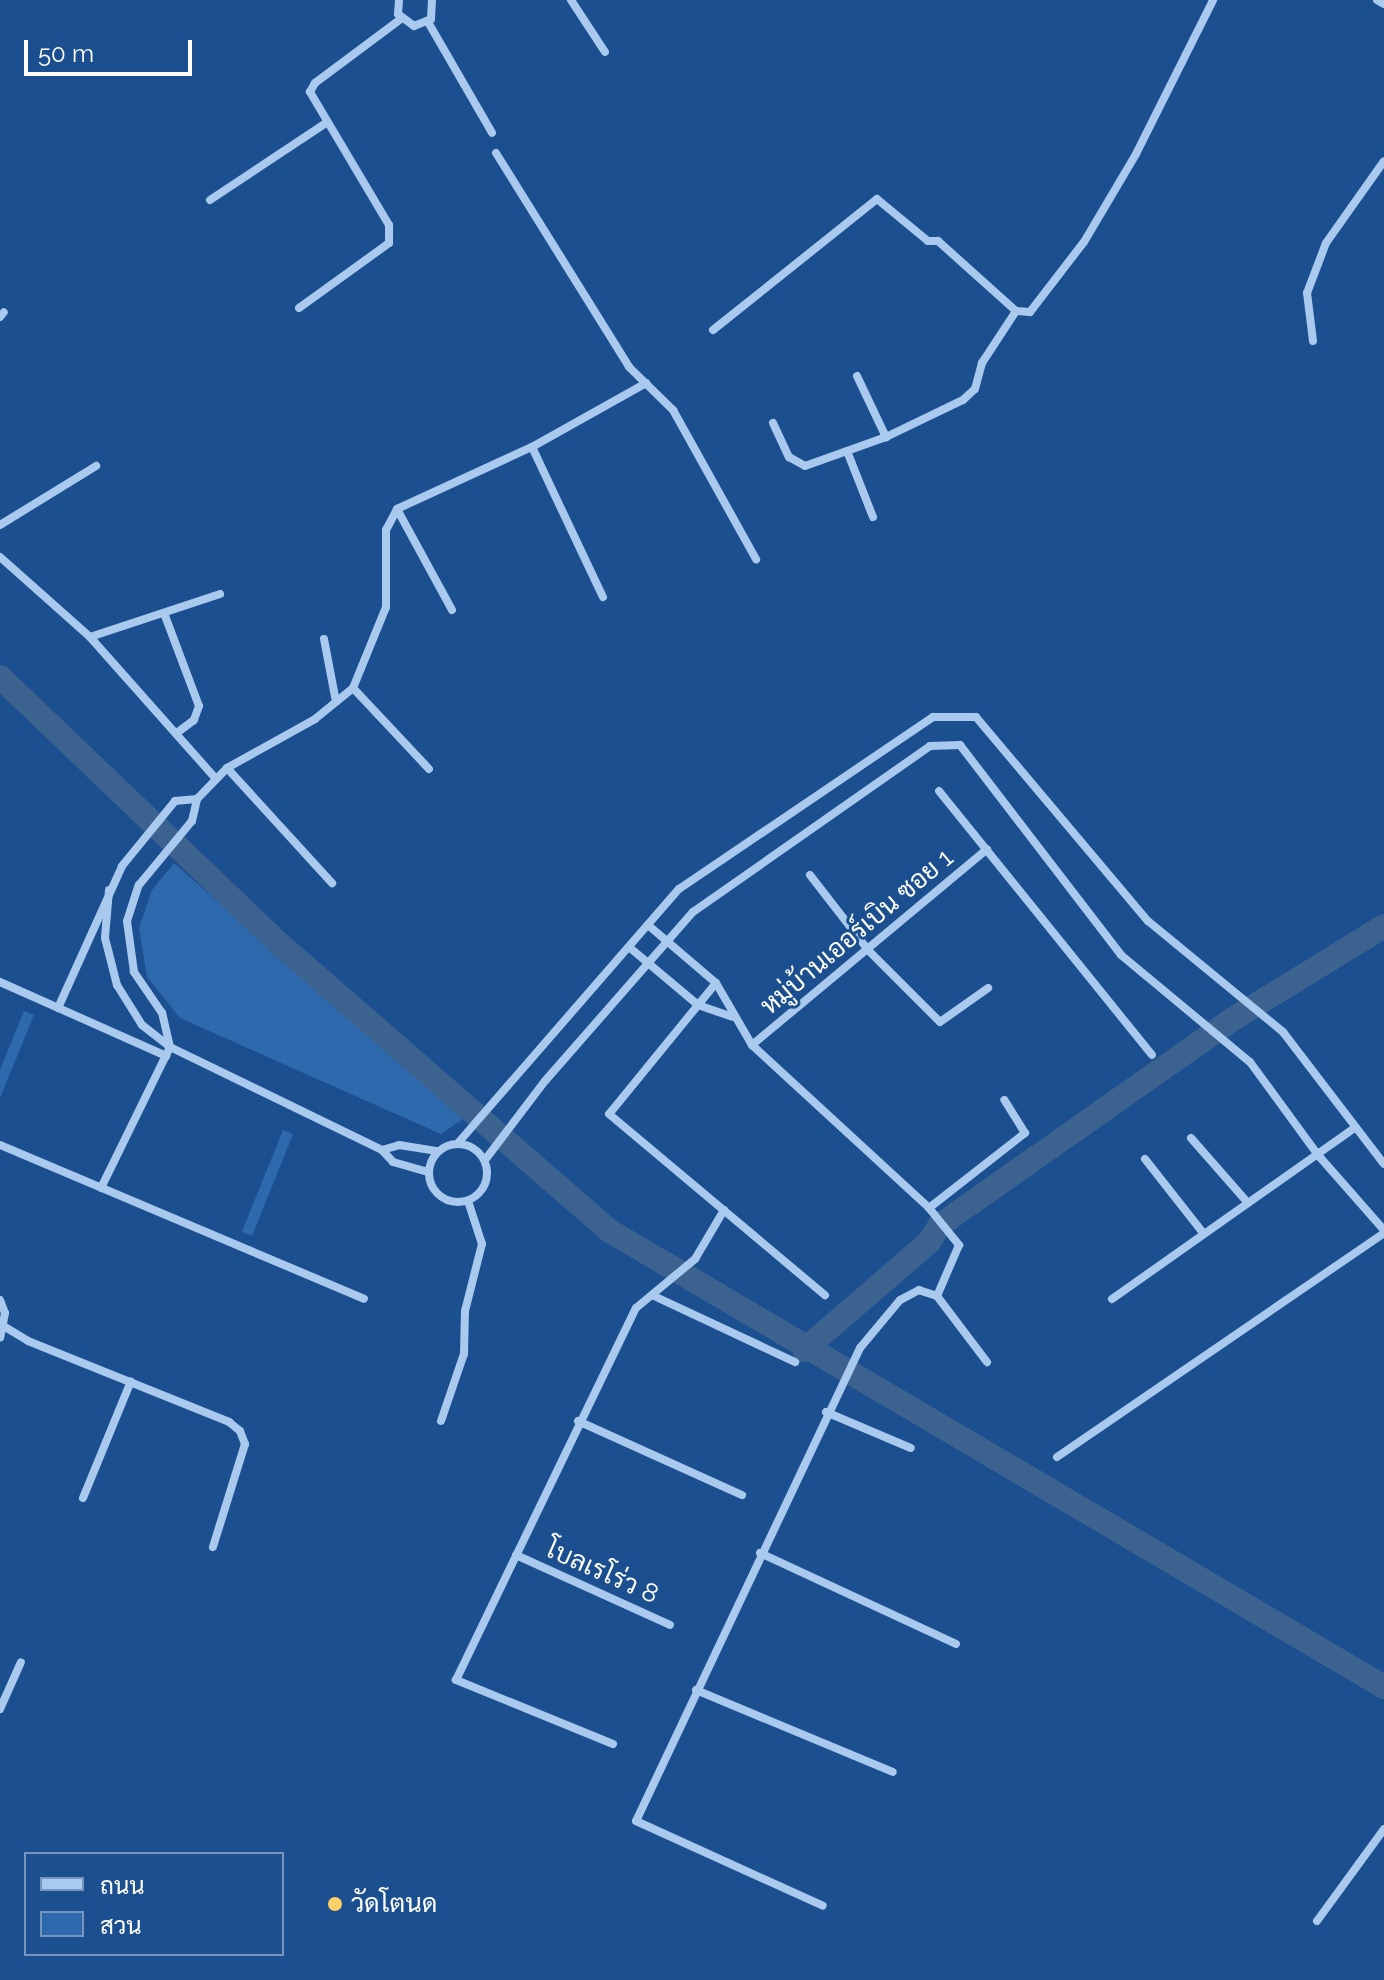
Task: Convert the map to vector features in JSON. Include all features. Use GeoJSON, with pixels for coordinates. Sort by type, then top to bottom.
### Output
{"type":"FeatureCollection","features":[{"type":"Feature","properties":{"kind":"street"},"geometry":{"type":"LineString","coordinates":[[399,0],[401,19]]}},
{"type":"Feature","properties":{"kind":"street"},"geometry":{"type":"LineString","coordinates":[[432,0],[428,22],[492,133]]}},
{"type":"Feature","properties":{"kind":"street"},"geometry":{"type":"LineString","coordinates":[[571,0],[605,52]]}},
{"type":"Feature","properties":{"kind":"street"},"geometry":{"type":"LineString","coordinates":[[713,330],[877,199],[928,241],[938,241],[1016,311],[1028,313],[1084,242],[1213,0]]}},
{"type":"Feature","properties":{"kind":"street"},"geometry":{"type":"LineString","coordinates":[[1377,0],[1384,4]]}},
{"type":"Feature","properties":{"kind":"street"},"geometry":{"type":"LineString","coordinates":[[401,19],[414,26],[428,22]]}},
{"type":"Feature","properties":{"kind":"street"},"geometry":{"type":"LineString","coordinates":[[299,308],[383,249],[392,234],[310,92],[315,83],[401,19]]}},
{"type":"Feature","properties":{"kind":"street"},"geometry":{"type":"LineString","coordinates":[[210,200],[326,123]]}},
{"type":"Feature","properties":{"kind":"street"},"geometry":{"type":"LineString","coordinates":[[496,153],[629,367],[673,410],[756,559]]}},
{"type":"Feature","properties":{"kind":"street"},"geometry":{"type":"LineString","coordinates":[[1313,341],[1307,293],[1326,243],[1384,161]]}},
{"type":"Feature","properties":{"kind":"street"},"geometry":{"type":"LineString","coordinates":[[773,423],[789,457],[805,466],[886,437],[963,400],[975,389],[982,363],[1016,311]]}},
{"type":"Feature","properties":{"kind":"street"},"geometry":{"type":"LineString","coordinates":[[857,376],[886,437]]}},
{"type":"Feature","properties":{"kind":"street"},"geometry":{"type":"LineString","coordinates":[[101,1188],[168,1051],[162,1013],[134,972],[127,921],[139,885],[192,821],[197,799],[227,768],[315,719],[353,688],[384,618],[386,530],[397,509],[532,447],[646,383]]}},
{"type":"Feature","properties":{"kind":"street"},"geometry":{"type":"LineString","coordinates":[[532,447],[603,597]]}},
{"type":"Feature","properties":{"kind":"street"},"geometry":{"type":"LineString","coordinates":[[847,451],[873,517]]}},
{"type":"Feature","properties":{"kind":"street"},"geometry":{"type":"LineString","coordinates":[[0,525],[96,466]]}},
{"type":"Feature","properties":{"kind":"street"},"geometry":{"type":"LineString","coordinates":[[397,509],[452,610]]}},
{"type":"Feature","properties":{"kind":"street"},"geometry":{"type":"LineString","coordinates":[[0,557],[90,637],[178,732],[216,779]]}},
{"type":"Feature","properties":{"kind":"street"},"geometry":{"type":"LineString","coordinates":[[90,637],[220,594]]}},
{"type":"Feature","properties":{"kind":"street"},"geometry":{"type":"LineString","coordinates":[[164,613],[199,706],[194,720],[178,732]]}},
{"type":"Feature","properties":{"kind":"street"},"geometry":{"type":"LineString","coordinates":[[324,639],[336,702]]}},
{"type":"Feature","properties":{"kind":"street"},"geometry":{"type":"LineString","coordinates":[[353,688],[429,769]]}},
{"type":"Feature","properties":{"kind":"street"},"geometry":{"type":"LineString","coordinates":[[382,1150],[411,1145],[438,1151],[458,1143],[679,889],[933,717],[976,717],[1148,921],[1283,1032],[1353,1129],[1384,1164]]}},
{"type":"Feature","properties":{"kind":"street"},"geometry":{"type":"LineString","coordinates":[[485,1160],[545,1081],[693,912],[930,746],[960,745],[1121,955],[1250,1062],[1318,1155],[1384,1231],[1057,1457]]}},
{"type":"Feature","properties":{"kind":"street"},"geometry":{"type":"LineString","coordinates":[[227,768],[332,883]]}},
{"type":"Feature","properties":{"kind":"street"},"geometry":{"type":"LineString","coordinates":[[939,791],[1152,1055]]}},
{"type":"Feature","properties":{"kind":"street"},"geometry":{"type":"LineString","coordinates":[[58,1008],[122,866],[175,801],[197,799]]}},
{"type":"Feature","properties":{"kind":"street","name":"หมู่บ้านเออร์เบิน ซอย 1"},"geometry":{"type":"LineString","coordinates":[[752,1045],[869,951],[987,849]]}},
{"type":"Feature","properties":{"kind":"street"},"geometry":{"type":"LineString","coordinates":[[810,875],[869,951],[940,1022],[988,988]]}},
{"type":"Feature","properties":{"kind":"street"},"geometry":{"type":"LineString","coordinates":[[109,890],[105,938],[117,985],[142,1025],[168,1051]]}},
{"type":"Feature","properties":{"kind":"street"},"geometry":{"type":"LineString","coordinates":[[648,925],[716,983],[732,1017],[752,1045],[929,1208],[959,1245],[937,1296]]}},
{"type":"Feature","properties":{"kind":"street"},"geometry":{"type":"LineString","coordinates":[[629,947],[698,1005],[732,1017]]}},
{"type":"Feature","properties":{"kind":"street"},"geometry":{"type":"LineString","coordinates":[[0,982],[168,1051],[382,1150],[393,1162],[429,1172],[441,1197],[468,1201]]}},
{"type":"Feature","properties":{"kind":"street"},"geometry":{"type":"LineString","coordinates":[[716,983],[609,1114],[825,1295]]}},
{"type":"Feature","properties":{"kind":"street"},"geometry":{"type":"LineString","coordinates":[[929,1208],[1025,1133],[1004,1100]]}},
{"type":"Feature","properties":{"kind":"street"},"geometry":{"type":"LineString","coordinates":[[1112,1299],[1353,1129]]}},
{"type":"Feature","properties":{"kind":"street"},"geometry":{"type":"LineString","coordinates":[[1191,1138],[1248,1203]]}},
{"type":"Feature","properties":{"kind":"street"},"geometry":{"type":"LineString","coordinates":[[458,1143],[474,1148],[485,1160],[487,1180],[468,1201]]}},
{"type":"Feature","properties":{"kind":"street"},"geometry":{"type":"LineString","coordinates":[[0,1145],[364,1299]]}},
{"type":"Feature","properties":{"kind":"street"},"geometry":{"type":"LineString","coordinates":[[429,1172],[438,1151]]}},
{"type":"Feature","properties":{"kind":"street"},"geometry":{"type":"LineString","coordinates":[[1145,1159],[1204,1234]]}},
{"type":"Feature","properties":{"kind":"street"},"geometry":{"type":"LineString","coordinates":[[441,1421],[464,1354],[465,1311],[482,1244],[468,1201]]}},
{"type":"Feature","properties":{"kind":"street"},"geometry":{"type":"LineString","coordinates":[[613,1744],[456,1680],[578,1421],[636,1308],[671,1283],[695,1259],[724,1210]]}},
{"type":"Feature","properties":{"kind":"street"},"geometry":{"type":"LineString","coordinates":[[823,1906],[636,1821],[826,1412],[860,1348],[900,1300],[919,1290],[937,1296],[987,1362]]}},
{"type":"Feature","properties":{"kind":"street"},"geometry":{"type":"LineString","coordinates":[[654,1296],[795,1362]]}},
{"type":"Feature","properties":{"kind":"street"},"geometry":{"type":"LineString","coordinates":[[0,1300],[5,1327],[0,1338]]}},
{"type":"Feature","properties":{"kind":"street"},"geometry":{"type":"LineString","coordinates":[[5,1327],[28,1341],[131,1381],[240,1431],[245,1444],[213,1547]]}},
{"type":"Feature","properties":{"kind":"street"},"geometry":{"type":"LineString","coordinates":[[83,1498],[131,1381]]}},
{"type":"Feature","properties":{"kind":"street"},"geometry":{"type":"LineString","coordinates":[[826,1412],[911,1448]]}},
{"type":"Feature","properties":{"kind":"street"},"geometry":{"type":"LineString","coordinates":[[578,1421],[742,1495]]}},
{"type":"Feature","properties":{"kind":"street"},"geometry":{"type":"LineString","coordinates":[[760,1553],[956,1644]]}},
{"type":"Feature","properties":{"kind":"street","name":"โบลเรโร่ว 8"},"geometry":{"type":"LineString","coordinates":[[516,1555],[670,1625]]}},
{"type":"Feature","properties":{"kind":"street"},"geometry":{"type":"LineString","coordinates":[[0,1709],[21,1662]]}},
{"type":"Feature","properties":{"kind":"street"},"geometry":{"type":"LineString","coordinates":[[696,1690],[893,1772]]}},
{"type":"Feature","properties":{"kind":"street"},"geometry":{"type":"LineString","coordinates":[[1317,1921],[1384,1829]]}},
{"type":"Feature","properties":{"kind":"green space"},"geometry":{"type":"Polygon","coordinates":[[[174,863],[463,1119],[441,1134],[180,1018],[147,977],[139,928],[152,890],[174,863]]]}},
{"type":"Feature","properties":{"kind":"green space"},"geometry":{"type":"Polygon","coordinates":[[[24,1011],[34,1015],[0,1098],[0,1070],[24,1011]]]}},
{"type":"Feature","properties":{"kind":"green space"},"geometry":{"type":"Polygon","coordinates":[[[283,1130],[293,1134],[252,1236],[242,1232],[283,1130]]]}},
{"type":"Feature","properties":{"kind":"waterway"},"geometry":{"type":"LineString","coordinates":[[0,677],[283,947],[608,1230],[1384,1687]]}},
{"type":"Feature","properties":{"kind":"waterway"},"geometry":{"type":"LineString","coordinates":[[804,1350],[929,1242],[940,1225],[1233,1019],[1384,926]]}},
{"type":"Feature","properties":{"kind":"place","name":"วัดโตนด"},"geometry":{"type":"Point","coordinates":[335,1904]}}]}
